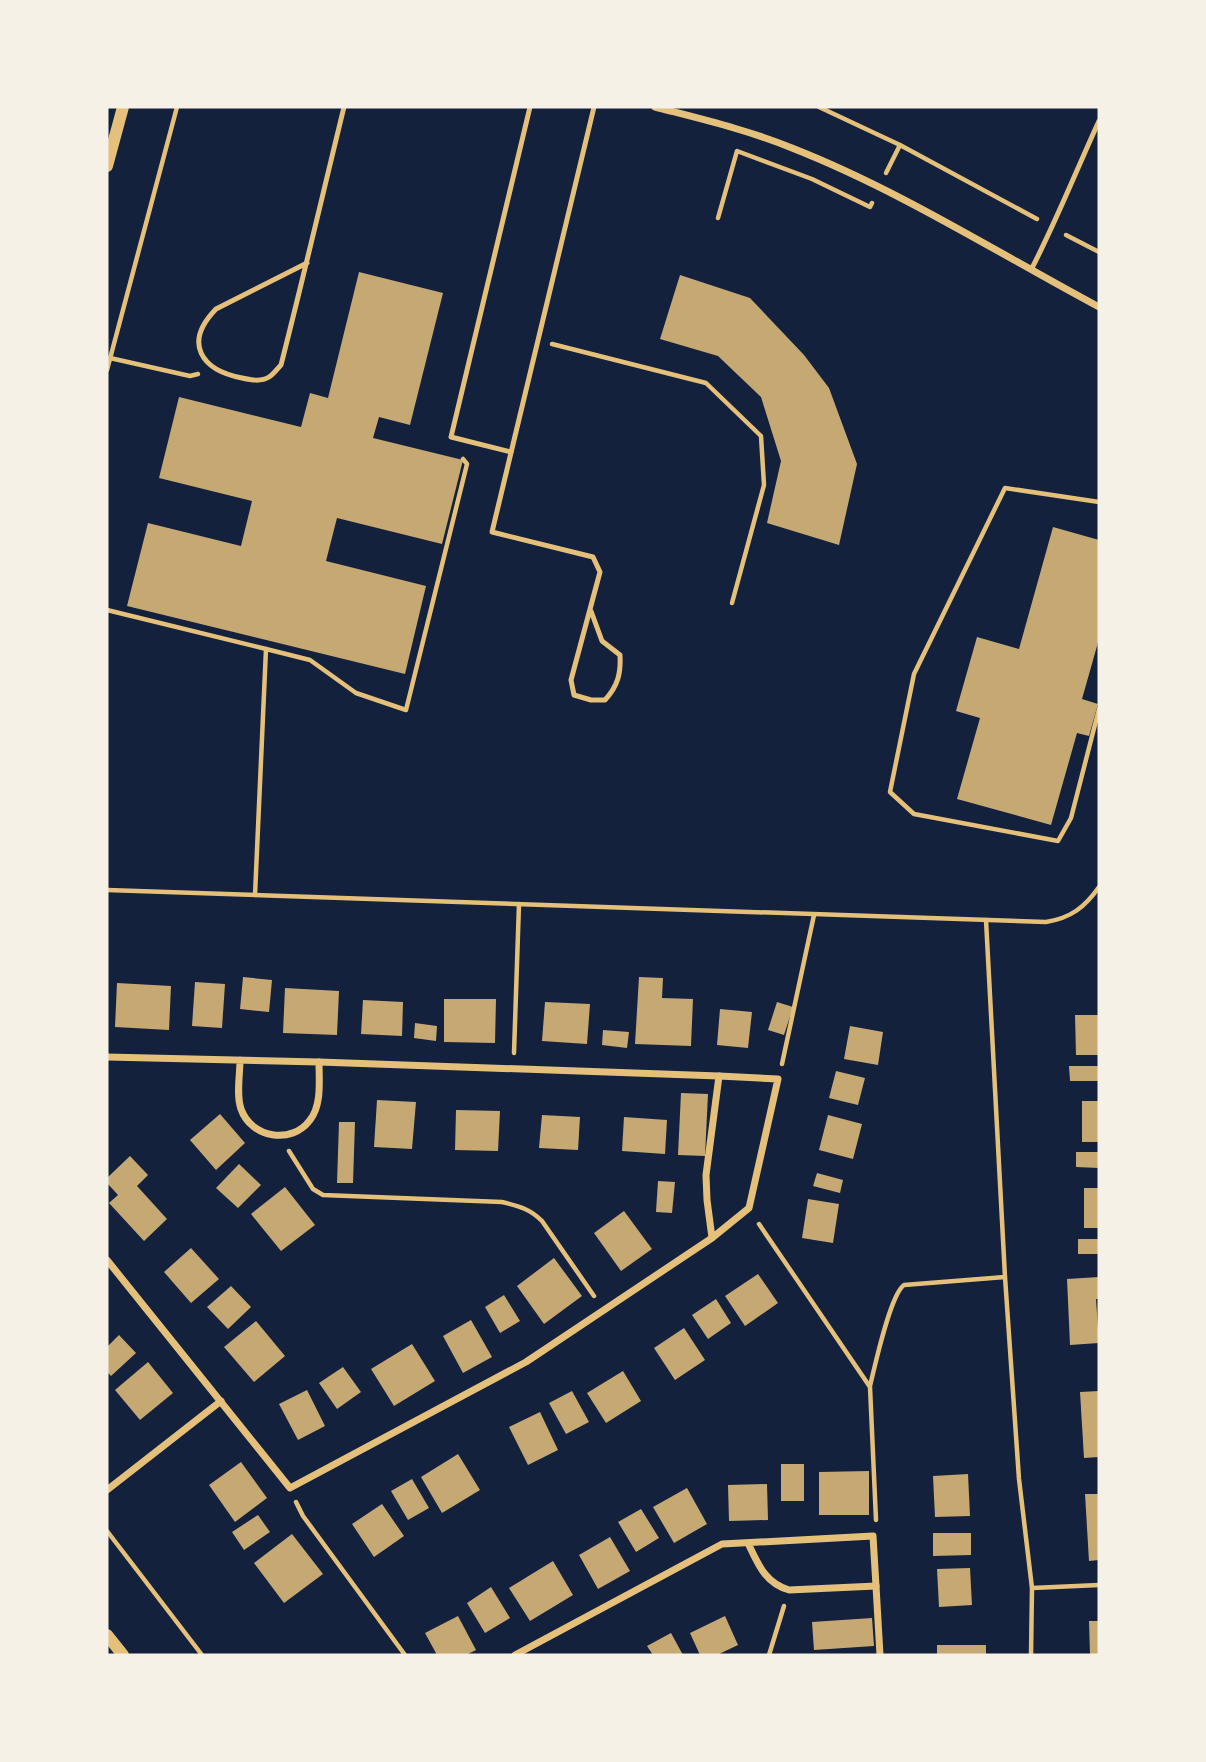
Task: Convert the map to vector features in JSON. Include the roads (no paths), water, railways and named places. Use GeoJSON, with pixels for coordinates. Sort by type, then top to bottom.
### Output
{"type":"FeatureCollection","features":[{"type":"Feature","properties":{"kind":"street"},"geometry":{"type":"LineString","coordinates":[[107,166],[123,107]]}},
{"type":"Feature","properties":{"kind":"street"},"geometry":{"type":"LineString","coordinates":[[655,107],[745,131],[792,147],[879,187],[1099,307]]}},
{"type":"Feature","properties":{"kind":"street"},"geometry":{"type":"LineString","coordinates":[[107,1056],[778,1079],[749,1208],[712,1238],[526,1362],[290,1488],[107,1260]]}},
{"type":"Feature","properties":{"kind":"street"},"geometry":{"type":"LineString","coordinates":[[240,1060],[240,1108],[249,1123],[263,1133],[281,1137],[297,1132],[311,1120],[318,1104],[319,1062]]}},
{"type":"Feature","properties":{"kind":"street"},"geometry":{"type":"LineString","coordinates":[[712,1238],[706,1175],[719,1076]]}},
{"type":"Feature","properties":{"kind":"street"},"geometry":{"type":"LineString","coordinates":[[107,1490],[221,1401]]}},
{"type":"Feature","properties":{"kind":"street"},"geometry":{"type":"LineString","coordinates":[[516,1655],[722,1544],[873,1536],[880,1655]]}},
{"type":"Feature","properties":{"kind":"street"},"geometry":{"type":"LineString","coordinates":[[748,1543],[759,1567],[778,1587],[789,1590],[876,1586]]}},
{"type":"Feature","properties":{"kind":"street"},"geometry":{"type":"LineString","coordinates":[[107,1635],[123,1655]]}},
{"type":"Feature","properties":{"kind":"lane"},"geometry":{"type":"LineString","coordinates":[[307,264],[216,309],[204,321],[199,337],[200,349],[204,360],[213,369],[231,376],[260,380],[270,376],[281,365],[307,264],[344,107]]}},
{"type":"Feature","properties":{"kind":"lane"},"geometry":{"type":"LineString","coordinates":[[511,452],[450,437],[530,107]]}},
{"type":"Feature","properties":{"kind":"lane"},"geometry":{"type":"LineString","coordinates":[[591,611],[602,640],[620,655],[621,671],[614,691],[606,700],[591,700],[574,695],[571,680],[600,572],[593,557],[492,532],[594,107]]}},
{"type":"Feature","properties":{"kind":"lane"},"geometry":{"type":"LineString","coordinates":[[1031,270],[1053,228],[1099,121]]}}]}
